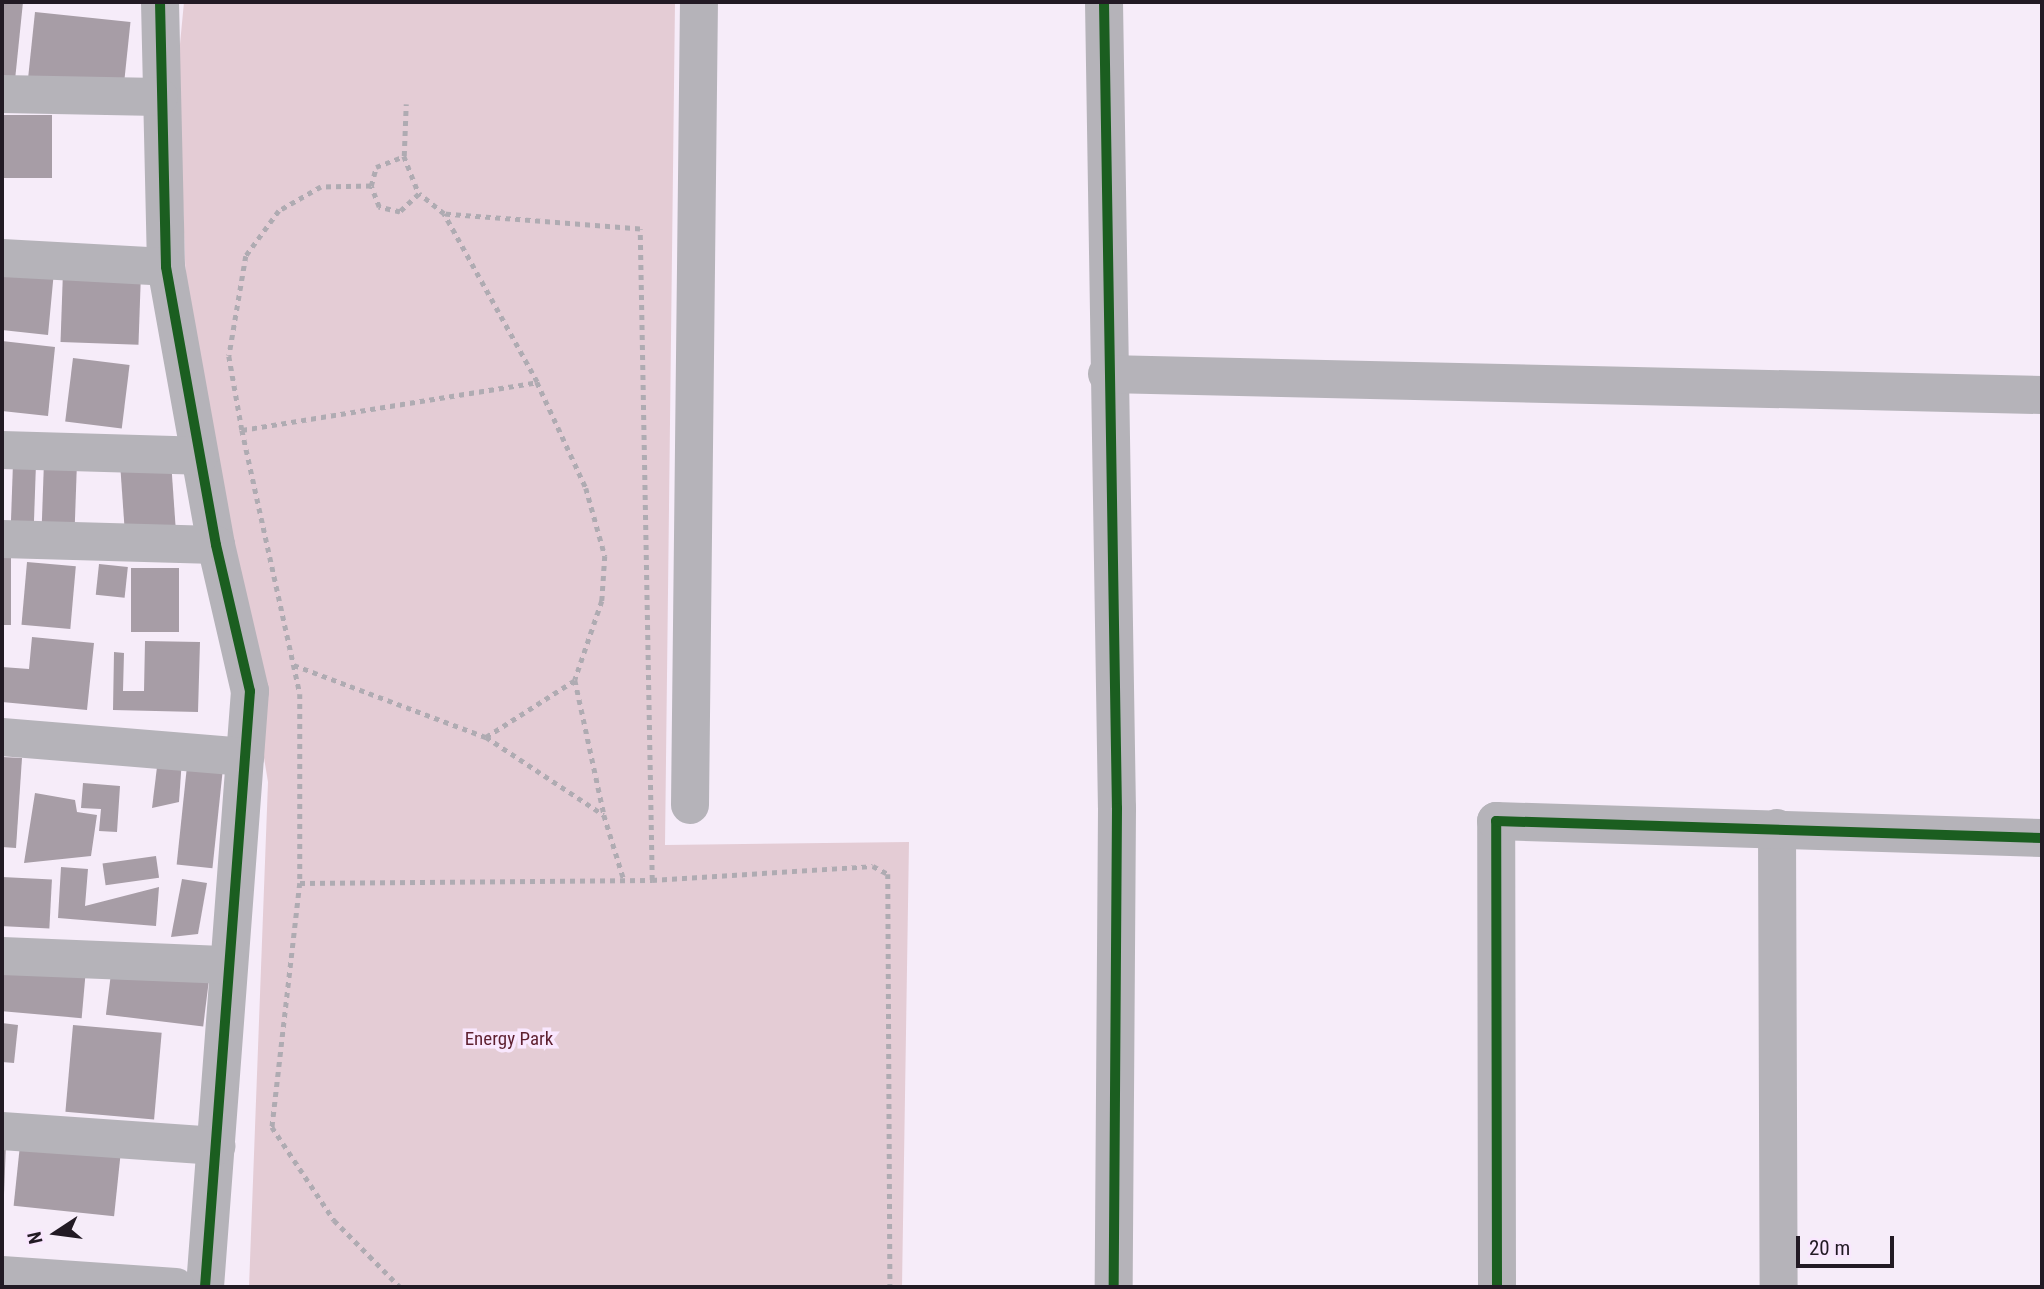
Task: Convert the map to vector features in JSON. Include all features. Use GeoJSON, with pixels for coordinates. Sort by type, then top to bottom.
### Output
{"type":"FeatureCollection","features":[{"type":"Feature","properties":{"kind":"street"},"geometry":{"type":"LineString","coordinates":[[160,2],[159,97],[166,267],[216,545],[250,691],[205,1287]]}},
{"type":"Feature","properties":{"kind":"street"},"geometry":{"type":"LineString","coordinates":[[690,805],[699,2]]}},
{"type":"Feature","properties":{"kind":"street"},"geometry":{"type":"LineString","coordinates":[[1104,2],[1107,374],[1117,808],[1114,1287]]}},
{"type":"Feature","properties":{"kind":"street"},"geometry":{"type":"LineString","coordinates":[[2,94],[159,97]]}},
{"type":"Feature","properties":{"kind":"street"},"geometry":{"type":"LineString","coordinates":[[2,258],[166,267]]}},
{"type":"Feature","properties":{"kind":"street"},"geometry":{"type":"LineString","coordinates":[[1107,374],[2042,395]]}},
{"type":"Feature","properties":{"kind":"street"},"geometry":{"type":"LineString","coordinates":[[2,450],[199,456]]}},
{"type":"Feature","properties":{"kind":"street"},"geometry":{"type":"LineString","coordinates":[[2,538],[216,545]]}},
{"type":"Feature","properties":{"kind":"street"},"geometry":{"type":"LineString","coordinates":[[2,737],[245,757]]}},
{"type":"Feature","properties":{"kind":"street"},"geometry":{"type":"LineString","coordinates":[[1497,1287],[1496,821],[2042,838]]}},
{"type":"Feature","properties":{"kind":"street"},"geometry":{"type":"LineString","coordinates":[[1777,828],[1779,1287]]}},
{"type":"Feature","properties":{"kind":"street"},"geometry":{"type":"LineString","coordinates":[[2,956],[229,965]]}},
{"type":"Feature","properties":{"kind":"street"},"geometry":{"type":"LineString","coordinates":[[2,1131],[216,1146]]}},
{"type":"Feature","properties":{"kind":"street"},"geometry":{"type":"LineString","coordinates":[[2,1275],[176,1287]]}},
{"type":"Feature","properties":{"kind":"path"},"geometry":{"type":"LineString","coordinates":[[406,104],[404,156],[419,194],[444,214],[537,382],[586,488],[605,556],[602,601],[575,680],[604,815],[624,880]]}},
{"type":"Feature","properties":{"kind":"path"},"geometry":{"type":"LineString","coordinates":[[404,156],[376,167],[371,186],[379,207],[400,212],[419,194]]}},
{"type":"Feature","properties":{"kind":"path"},"geometry":{"type":"LineString","coordinates":[[371,186],[321,187],[279,211],[246,256],[233,305],[229,356],[242,430],[300,694],[300,883],[272,1127],[334,1220],[400,1287]]}},
{"type":"Feature","properties":{"kind":"path"},"geometry":{"type":"LineString","coordinates":[[444,214],[640,229],[652,880]]}},
{"type":"Feature","properties":{"kind":"path"},"geometry":{"type":"LineString","coordinates":[[242,430],[537,382]]}},
{"type":"Feature","properties":{"kind":"path"},"geometry":{"type":"LineString","coordinates":[[294,665],[486,737],[604,815]]}},
{"type":"Feature","properties":{"kind":"path"},"geometry":{"type":"LineString","coordinates":[[486,737],[575,680]]}},
{"type":"Feature","properties":{"kind":"path"},"geometry":{"type":"LineString","coordinates":[[300,883],[652,880],[873,866],[888,874],[890,1287]]}},
{"type":"Feature","properties":{"kind":"green space","name":"Energy Park"},"geometry":{"type":"Polygon","coordinates":[[[184,2],[675,2],[665,845],[909,842],[902,1287],[249,1287],[268,782],[186,287],[178,65],[184,2]]]}},
{"type":"Feature","properties":{"kind":"building"},"geometry":{"type":"Polygon","coordinates":[[[2,2],[23,2],[15,80],[2,79],[2,2]]]}},
{"type":"Feature","properties":{"kind":"building"},"geometry":{"type":"Polygon","coordinates":[[[35,12],[130,22],[124,87],[28,77],[35,12]]]}},
{"type":"Feature","properties":{"kind":"building"},"geometry":{"type":"Polygon","coordinates":[[[2,115],[52,115],[52,178],[2,178],[2,115]]]}},
{"type":"Feature","properties":{"kind":"building"},"geometry":{"type":"Polygon","coordinates":[[[2,265],[54,271],[48,335],[2,330],[2,265]]]}},
{"type":"Feature","properties":{"kind":"building"},"geometry":{"type":"Polygon","coordinates":[[[63,271],[141,274],[138,345],[61,342],[63,271]]]}},
{"type":"Feature","properties":{"kind":"building"},"geometry":{"type":"Polygon","coordinates":[[[2,341],[55,347],[48,416],[2,411],[2,341]]]}},
{"type":"Feature","properties":{"kind":"building"},"geometry":{"type":"Polygon","coordinates":[[[73,358],[130,365],[122,428],[65,422],[73,358]]]}},
{"type":"Feature","properties":{"kind":"building"},"geometry":{"type":"Polygon","coordinates":[[[44,461],[77,462],[75,524],[42,523],[44,461]]]}},
{"type":"Feature","properties":{"kind":"building"},"geometry":{"type":"Polygon","coordinates":[[[171,461],[176,533],[125,536],[120,465],[171,461]]]}},
{"type":"Feature","properties":{"kind":"building"},"geometry":{"type":"Polygon","coordinates":[[[13,463],[36,464],[34,530],[11,529],[13,463]]]}},
{"type":"Feature","properties":{"kind":"building"},"geometry":{"type":"Polygon","coordinates":[[[2,547],[11,547],[11,625],[2,625],[2,547]]]}},
{"type":"Feature","properties":{"kind":"building"},"geometry":{"type":"Polygon","coordinates":[[[27,562],[76,566],[70,629],[22,625],[27,562]]]}},
{"type":"Feature","properties":{"kind":"building"},"geometry":{"type":"Polygon","coordinates":[[[99,564],[128,567],[125,598],[96,595],[99,564]]]}},
{"type":"Feature","properties":{"kind":"building"},"geometry":{"type":"Polygon","coordinates":[[[131,568],[179,568],[179,632],[131,632],[131,568]]]}},
{"type":"Feature","properties":{"kind":"building"},"geometry":{"type":"Polygon","coordinates":[[[32,637],[94,643],[87,710],[2,702],[2,667],[29,669],[32,637]]]}},
{"type":"Feature","properties":{"kind":"building"},"geometry":{"type":"Polygon","coordinates":[[[145,641],[200,642],[198,712],[113,710],[114,652],[124,653],[123,691],[144,691],[145,641]]]}},
{"type":"Feature","properties":{"kind":"building"},"geometry":{"type":"Polygon","coordinates":[[[2,757],[22,758],[16,848],[2,847],[2,757]]]}},
{"type":"Feature","properties":{"kind":"building"},"geometry":{"type":"Polygon","coordinates":[[[182,759],[179,802],[152,808],[157,767],[182,759]]]}},
{"type":"Feature","properties":{"kind":"building"},"geometry":{"type":"Polygon","coordinates":[[[187,766],[223,770],[212,868],[177,864],[187,766]]]}},
{"type":"Feature","properties":{"kind":"building"},"geometry":{"type":"Polygon","coordinates":[[[83,783],[120,786],[117,832],[99,831],[101,809],[81,808],[83,783]]]}},
{"type":"Feature","properties":{"kind":"building"},"geometry":{"type":"Polygon","coordinates":[[[35,793],[75,800],[77,812],[97,815],[91,856],[24,863],[35,793]]]}},
{"type":"Feature","properties":{"kind":"building"},"geometry":{"type":"Polygon","coordinates":[[[156,856],[159,878],[106,885],[103,864],[156,856]]]}},
{"type":"Feature","properties":{"kind":"building"},"geometry":{"type":"Polygon","coordinates":[[[61,867],[88,869],[85,906],[159,887],[156,926],[58,918],[61,867]]]}},
{"type":"Feature","properties":{"kind":"building"},"geometry":{"type":"Polygon","coordinates":[[[2,877],[52,880],[49,929],[2,926],[2,877]]]}},
{"type":"Feature","properties":{"kind":"building"},"geometry":{"type":"Polygon","coordinates":[[[182,879],[207,883],[198,934],[171,937],[182,879]]]}},
{"type":"Feature","properties":{"kind":"building"},"geometry":{"type":"Polygon","coordinates":[[[2,965],[86,972],[82,1018],[2,1011],[2,965]]]}},
{"type":"Feature","properties":{"kind":"building"},"geometry":{"type":"Polygon","coordinates":[[[112,965],[209,977],[203,1027],[106,1015],[112,965]]]}},
{"type":"Feature","properties":{"kind":"building"},"geometry":{"type":"Polygon","coordinates":[[[2,1023],[18,1025],[14,1063],[2,1062],[2,1023]]]}},
{"type":"Feature","properties":{"kind":"building"},"geometry":{"type":"Polygon","coordinates":[[[73,1025],[162,1033],[154,1119],[65,1112],[73,1025]]]}},
{"type":"Feature","properties":{"kind":"building"},"geometry":{"type":"Polygon","coordinates":[[[2,1143],[6,1143],[4,1194],[2,1194],[2,1143]]]}},
{"type":"Feature","properties":{"kind":"building"},"geometry":{"type":"Polygon","coordinates":[[[20,1145],[120,1156],[114,1216],[14,1206],[20,1145]]]}},
{"type":"Feature","properties":{"kind":"cycle path"},"geometry":{"type":"LineString","coordinates":[[160,2],[166,267],[216,545],[250,691],[205,1287]]}},
{"type":"Feature","properties":{"kind":"cycle path"},"geometry":{"type":"LineString","coordinates":[[1104,2],[1117,808],[1114,1287]]}},
{"type":"Feature","properties":{"kind":"cycle path"},"geometry":{"type":"LineString","coordinates":[[1497,1287],[1496,821],[2042,838]]}}]}
